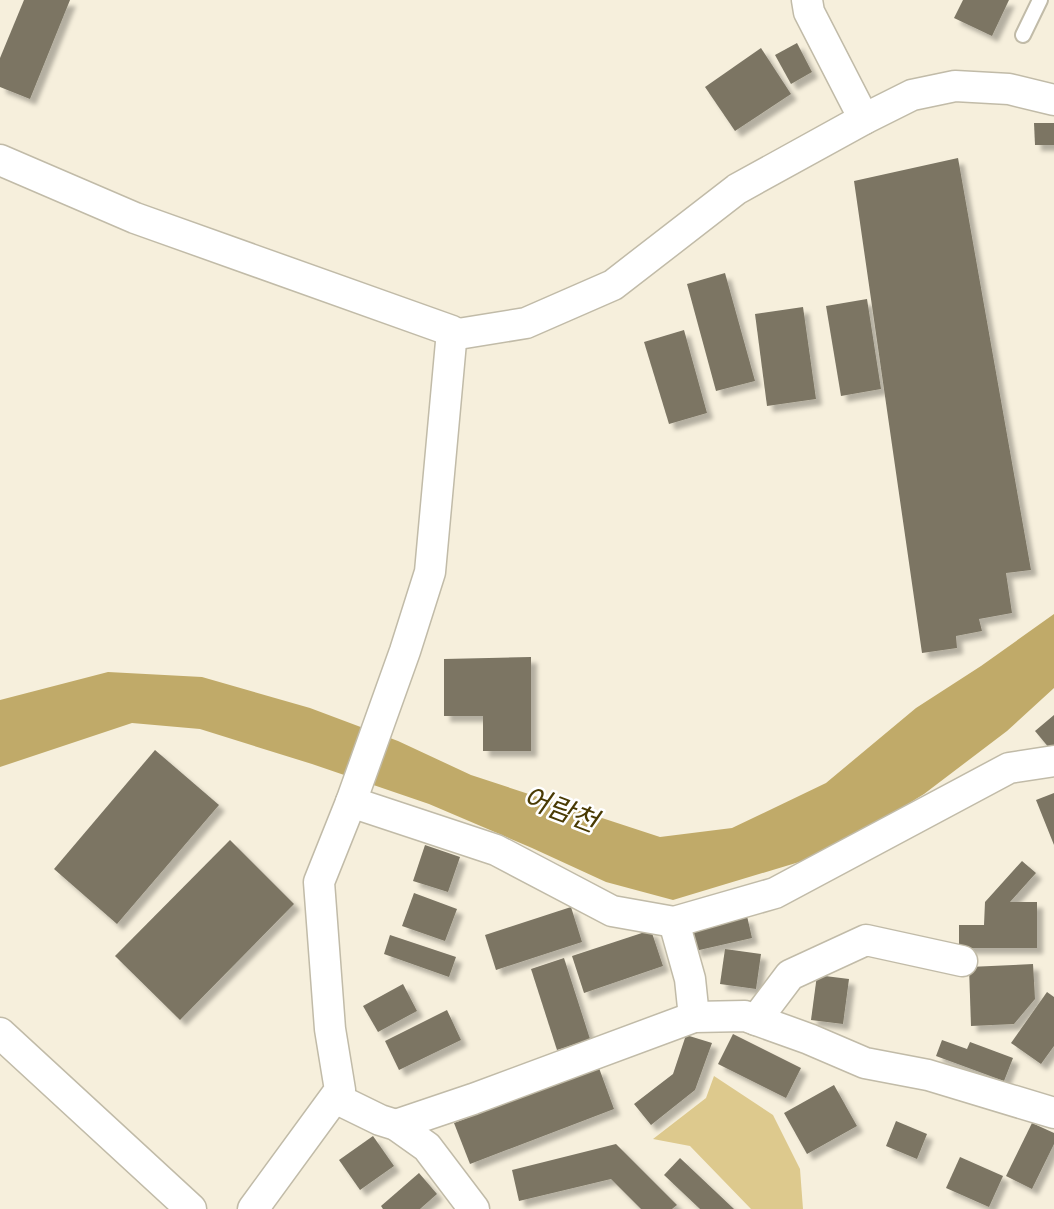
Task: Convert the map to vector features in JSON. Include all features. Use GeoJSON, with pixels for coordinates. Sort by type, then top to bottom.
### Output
{"type":"FeatureCollection","features":[{"type":"Feature","properties":{"kind":"street"},"geometry":{"type":"LineString","coordinates":[[807,0],[809,12],[864,119]]}},
{"type":"Feature","properties":{"kind":"street"},"geometry":{"type":"LineString","coordinates":[[452,335],[526,323],[612,285],[737,189],[912,95],[955,86],[1009,89],[1054,100]]}},
{"type":"Feature","properties":{"kind":"street"},"geometry":{"type":"LineString","coordinates":[[0,160],[135,218],[452,331],[430,572],[351,802],[319,882],[330,1029],[340,1090],[253,1209]]}},
{"type":"Feature","properties":{"kind":"street"},"geometry":{"type":"LineString","coordinates":[[351,802],[496,850],[612,911],[674,922],[775,893],[1009,768],[1054,761]]}},
{"type":"Feature","properties":{"kind":"street"},"geometry":{"type":"LineString","coordinates":[[674,922],[690,979],[694,1017]]}},
{"type":"Feature","properties":{"kind":"street"},"geometry":{"type":"LineString","coordinates":[[756,1020],[790,975],[866,940],[962,961]]}},
{"type":"Feature","properties":{"kind":"street"},"geometry":{"type":"LineString","coordinates":[[396,1125],[694,1017],[745,1016],[865,1063],[928,1075],[1054,1113]]}},
{"type":"Feature","properties":{"kind":"street"},"geometry":{"type":"LineString","coordinates":[[0,1033],[191,1209]]}},
{"type":"Feature","properties":{"kind":"street"},"geometry":{"type":"LineString","coordinates":[[335,1098],[396,1125],[427,1147],[474,1209]]}},
{"type":"Feature","properties":{"kind":"lane"},"geometry":{"type":"LineString","coordinates":[[1023,36],[1040,0]]}},
{"type":"Feature","properties":{"kind":"shaded area"},"geometry":{"type":"Polygon","coordinates":[[[714,1076],[773,1115],[800,1169],[803,1209],[751,1209],[690,1146],[653,1139],[706,1098],[714,1076]]]}},
{"type":"Feature","properties":{"kind":"water","name":"어람천"},"geometry":{"type":"Polygon","coordinates":[[[1054,614],[1054,688],[1007,731],[924,794],[829,853],[673,900],[606,882],[429,804],[200,729],[132,723],[0,767],[0,700],[108,672],[202,677],[310,708],[398,741],[471,775],[660,837],[732,828],[826,783],[916,708],[1054,614]]]}},
{"type":"Feature","properties":{"kind":"building"},"geometry":{"type":"Polygon","coordinates":[[[24,0],[70,0],[30,99],[0,87],[0,58],[24,0]]]}},
{"type":"Feature","properties":{"kind":"building"},"geometry":{"type":"Polygon","coordinates":[[[963,0],[1009,0],[992,36],[954,18],[963,0]]]}},
{"type":"Feature","properties":{"kind":"building"},"geometry":{"type":"Polygon","coordinates":[[[797,43],[812,72],[791,84],[775,55],[797,43]]]}},
{"type":"Feature","properties":{"kind":"building"},"geometry":{"type":"Polygon","coordinates":[[[761,48],[791,94],[735,131],[705,87],[761,48]]]}},
{"type":"Feature","properties":{"kind":"building"},"geometry":{"type":"Polygon","coordinates":[[[1034,123],[1054,123],[1054,145],[1035,145],[1034,123]]]}},
{"type":"Feature","properties":{"kind":"building"},"geometry":{"type":"Polygon","coordinates":[[[958,158],[1031,570],[1006,573],[1012,613],[979,619],[982,631],[956,636],[957,648],[922,653],[854,181],[958,158]]]}},
{"type":"Feature","properties":{"kind":"building"},"geometry":{"type":"Polygon","coordinates":[[[725,273],[755,381],[716,391],[687,284],[725,273]]]}},
{"type":"Feature","properties":{"kind":"building"},"geometry":{"type":"Polygon","coordinates":[[[867,299],[881,389],[841,396],[826,306],[867,299]]]}},
{"type":"Feature","properties":{"kind":"building"},"geometry":{"type":"Polygon","coordinates":[[[803,307],[816,399],[767,406],[755,314],[803,307]]]}},
{"type":"Feature","properties":{"kind":"building"},"geometry":{"type":"Polygon","coordinates":[[[684,330],[707,413],[669,424],[644,342],[684,330]]]}},
{"type":"Feature","properties":{"kind":"building"},"geometry":{"type":"Polygon","coordinates":[[[531,657],[531,751],[483,751],[483,716],[444,716],[444,659],[531,657]]]}},
{"type":"Feature","properties":{"kind":"building"},"geometry":{"type":"Polygon","coordinates":[[[1054,715],[1054,748],[1050,749],[1035,731],[1054,715]]]}},
{"type":"Feature","properties":{"kind":"building"},"geometry":{"type":"Polygon","coordinates":[[[155,750],[219,805],[117,924],[54,869],[155,750]]]}},
{"type":"Feature","properties":{"kind":"building"},"geometry":{"type":"Polygon","coordinates":[[[1054,793],[1054,845],[1036,800],[1054,793]]]}},
{"type":"Feature","properties":{"kind":"building"},"geometry":{"type":"Polygon","coordinates":[[[230,840],[294,904],[180,1020],[115,956],[230,840]]]}},
{"type":"Feature","properties":{"kind":"building"},"geometry":{"type":"Polygon","coordinates":[[[425,845],[460,857],[448,892],[413,881],[425,845]]]}},
{"type":"Feature","properties":{"kind":"building"},"geometry":{"type":"Polygon","coordinates":[[[1022,861],[1036,873],[1010,902],[1037,902],[1037,948],[959,948],[959,925],[984,925],[985,902],[1022,861]]]}},
{"type":"Feature","properties":{"kind":"building"},"geometry":{"type":"Polygon","coordinates":[[[414,893],[457,909],[445,941],[402,926],[414,893]]]}},
{"type":"Feature","properties":{"kind":"building"},"geometry":{"type":"Polygon","coordinates":[[[571,907],[582,942],[496,970],[485,935],[571,907]]]}},
{"type":"Feature","properties":{"kind":"building"},"geometry":{"type":"Polygon","coordinates":[[[747,916],[752,938],[695,951],[690,929],[747,916]]]}},
{"type":"Feature","properties":{"kind":"building"},"geometry":{"type":"Polygon","coordinates":[[[651,930],[663,966],[584,993],[572,956],[651,930]]]}},
{"type":"Feature","properties":{"kind":"building"},"geometry":{"type":"Polygon","coordinates":[[[390,935],[456,957],[449,977],[384,954],[390,935]]]}},
{"type":"Feature","properties":{"kind":"building"},"geometry":{"type":"Polygon","coordinates":[[[725,949],[761,954],[756,989],[720,984],[725,949]]]}},
{"type":"Feature","properties":{"kind":"building"},"geometry":{"type":"Polygon","coordinates":[[[564,958],[590,1039],[557,1050],[531,969],[564,958]]]}},
{"type":"Feature","properties":{"kind":"building"},"geometry":{"type":"Polygon","coordinates":[[[1033,964],[1035,999],[1014,1024],[971,1026],[969,967],[1033,964]]]}},
{"type":"Feature","properties":{"kind":"building"},"geometry":{"type":"Polygon","coordinates":[[[817,975],[849,979],[843,1024],[811,1020],[817,975]]]}},
{"type":"Feature","properties":{"kind":"building"},"geometry":{"type":"Polygon","coordinates":[[[403,984],[417,1011],[378,1032],[363,1006],[403,984]]]}},
{"type":"Feature","properties":{"kind":"building"},"geometry":{"type":"Polygon","coordinates":[[[1047,992],[1054,997],[1054,1046],[1041,1064],[1011,1043],[1047,992]]]}},
{"type":"Feature","properties":{"kind":"building"},"geometry":{"type":"Polygon","coordinates":[[[447,1010],[461,1040],[399,1070],[385,1041],[447,1010]]]}},
{"type":"Feature","properties":{"kind":"building"},"geometry":{"type":"Polygon","coordinates":[[[733,1034],[801,1068],[786,1098],[718,1064],[733,1034]]]}},
{"type":"Feature","properties":{"kind":"building"},"geometry":{"type":"Polygon","coordinates":[[[686,1035],[712,1043],[695,1090],[651,1125],[634,1104],[673,1074],[686,1035]]]}},
{"type":"Feature","properties":{"kind":"building"},"geometry":{"type":"Polygon","coordinates":[[[942,1040],[967,1049],[970,1042],[1013,1058],[1004,1081],[936,1056],[942,1040]]]}},
{"type":"Feature","properties":{"kind":"building"},"geometry":{"type":"Polygon","coordinates":[[[599,1068],[614,1109],[470,1164],[454,1123],[599,1068]]]}},
{"type":"Feature","properties":{"kind":"building"},"geometry":{"type":"Polygon","coordinates":[[[834,1085],[857,1126],[807,1154],[784,1113],[834,1085]]]}},
{"type":"Feature","properties":{"kind":"building"},"geometry":{"type":"Polygon","coordinates":[[[896,1121],[927,1134],[917,1159],[886,1146],[896,1121]]]}},
{"type":"Feature","properties":{"kind":"building"},"geometry":{"type":"Polygon","coordinates":[[[1032,1123],[1054,1133],[1054,1144],[1032,1189],[1006,1176],[1032,1123]]]}},
{"type":"Feature","properties":{"kind":"building"},"geometry":{"type":"Polygon","coordinates":[[[373,1136],[394,1166],[360,1190],[339,1160],[373,1136]]]}},
{"type":"Feature","properties":{"kind":"building"},"geometry":{"type":"Polygon","coordinates":[[[616,1144],[677,1205],[672,1209],[641,1209],[611,1179],[519,1201],[512,1170],[616,1144]]]}},
{"type":"Feature","properties":{"kind":"building"},"geometry":{"type":"Polygon","coordinates":[[[960,1157],[1003,1176],[989,1207],[946,1188],[960,1157]]]}},
{"type":"Feature","properties":{"kind":"building"},"geometry":{"type":"Polygon","coordinates":[[[680,1158],[734,1209],[700,1209],[664,1175],[680,1158]]]}},
{"type":"Feature","properties":{"kind":"building"},"geometry":{"type":"Polygon","coordinates":[[[419,1173],[437,1194],[420,1209],[383,1209],[381,1206],[419,1173]]]}}]}
